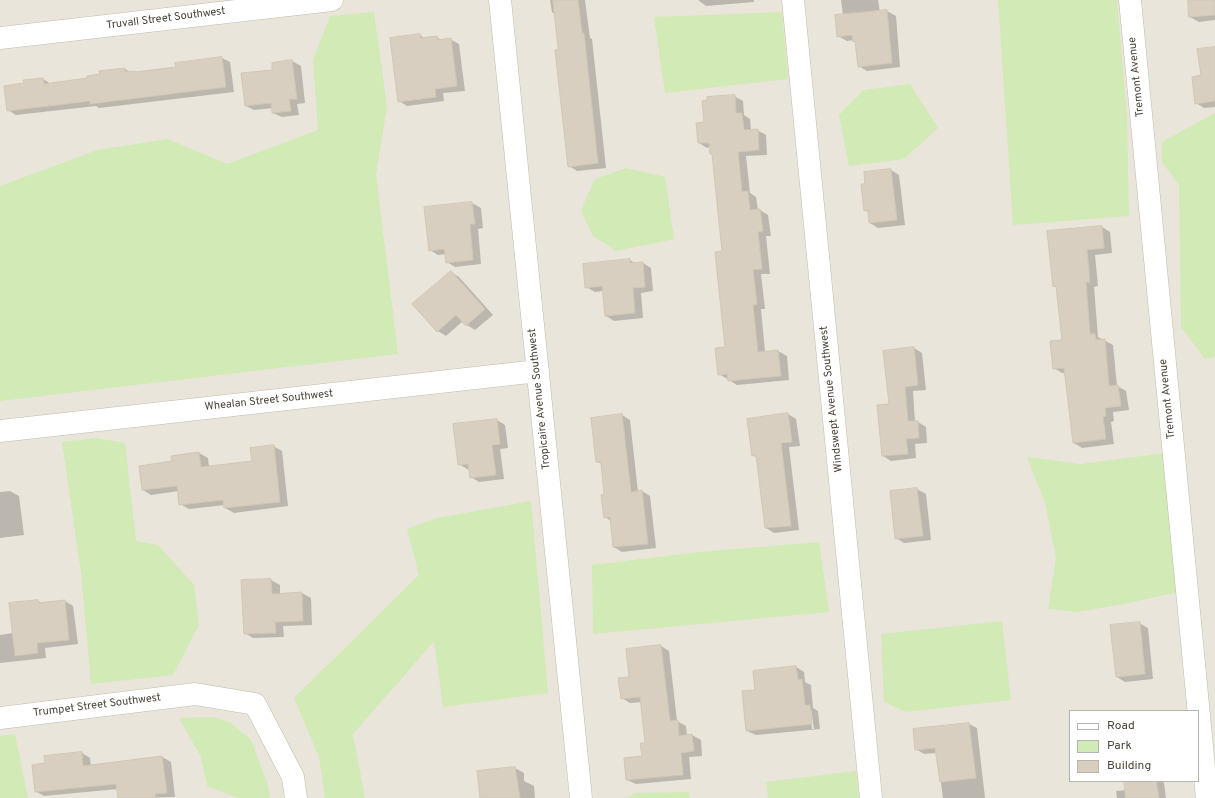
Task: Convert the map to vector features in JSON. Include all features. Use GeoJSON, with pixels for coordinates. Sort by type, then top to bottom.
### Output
{"type":"FeatureCollection","features":[{"type":"Feature","properties":{"kind":"street","name":"Truvall Street Southwest"},"geometry":{"type":"LineString","coordinates":[[0,38],[332,0]]}},
{"type":"Feature","properties":{"kind":"street","name":"Tropicaire Avenue Southwest"},"geometry":{"type":"LineString","coordinates":[[500,0],[581,798]]}},
{"type":"Feature","properties":{"kind":"street","name":"Windswept Avenue Southwest"},"geometry":{"type":"LineString","coordinates":[[793,0],[870,798]]}},
{"type":"Feature","properties":{"kind":"street","name":"Tremont Avenue"},"geometry":{"type":"LineString","coordinates":[[1130,0],[1199,710]]}},
{"type":"Feature","properties":{"kind":"street","name":"Whealan Street Southwest"},"geometry":{"type":"LineString","coordinates":[[0,431],[538,372]]}},
{"type":"Feature","properties":{"kind":"street","name":"Trumpet Street Southwest"},"geometry":{"type":"LineString","coordinates":[[0,718],[195,694],[255,704],[294,777],[296,798]]}},
{"type":"Feature","properties":{"kind":"street","name":"Tremont Avenue"},"geometry":{"type":"LineString","coordinates":[[1199,715],[1207,798]]}},
{"type":"Feature","properties":{"kind":"shaded area"},"geometry":{"type":"Polygon","coordinates":[[[0,0],[1215,0],[1215,798],[0,798],[0,0]]]}},
{"type":"Feature","properties":{"kind":"green space"},"geometry":{"type":"Polygon","coordinates":[[[998,0],[1117,0],[1127,116],[1129,216],[1013,225],[998,0]]]}},
{"type":"Feature","properties":{"kind":"green space"},"geometry":{"type":"Polygon","coordinates":[[[374,12],[387,107],[376,174],[398,354],[0,401],[0,186],[97,150],[168,139],[227,164],[318,130],[313,60],[330,16],[374,12]]]}},
{"type":"Feature","properties":{"kind":"green space"},"geometry":{"type":"Polygon","coordinates":[[[782,12],[788,79],[665,93],[654,17],[782,12]]]}},
{"type":"Feature","properties":{"kind":"green space"},"geometry":{"type":"Polygon","coordinates":[[[910,84],[938,128],[904,159],[849,166],[839,115],[864,90],[910,84]]]}},
{"type":"Feature","properties":{"kind":"green space"},"geometry":{"type":"Polygon","coordinates":[[[1215,113],[1215,357],[1205,359],[1181,327],[1179,185],[1162,162],[1162,142],[1215,113]]]}},
{"type":"Feature","properties":{"kind":"green space"},"geometry":{"type":"Polygon","coordinates":[[[626,168],[665,177],[674,239],[616,251],[593,236],[581,210],[595,179],[626,168]]]}},
{"type":"Feature","properties":{"kind":"green space"},"geometry":{"type":"Polygon","coordinates":[[[96,438],[125,443],[136,541],[158,545],[194,585],[199,625],[173,675],[91,684],[81,573],[62,442],[96,438]]]}},
{"type":"Feature","properties":{"kind":"green space"},"geometry":{"type":"Polygon","coordinates":[[[1165,453],[1178,592],[1078,612],[1048,609],[1056,558],[1045,503],[1027,457],[1081,464],[1165,453]]]}},
{"type":"Feature","properties":{"kind":"green space"},"geometry":{"type":"Polygon","coordinates":[[[531,501],[548,693],[443,707],[434,641],[353,734],[365,798],[325,798],[319,757],[294,698],[419,575],[407,529],[437,518],[531,501]]]}},
{"type":"Feature","properties":{"kind":"green space"},"geometry":{"type":"Polygon","coordinates":[[[819,542],[829,612],[593,634],[592,565],[699,552],[819,542]]]}},
{"type":"Feature","properties":{"kind":"green space"},"geometry":{"type":"Polygon","coordinates":[[[1002,621],[1011,700],[906,712],[884,702],[881,634],[1002,621]]]}},
{"type":"Feature","properties":{"kind":"green space"},"geometry":{"type":"Polygon","coordinates":[[[213,717],[230,722],[251,740],[268,785],[270,798],[238,798],[207,786],[201,757],[179,718],[213,717]]]}},
{"type":"Feature","properties":{"kind":"green space"},"geometry":{"type":"Polygon","coordinates":[[[15,734],[28,798],[0,798],[0,736],[15,734]]]}},
{"type":"Feature","properties":{"kind":"green space"},"geometry":{"type":"Polygon","coordinates":[[[856,771],[859,798],[768,798],[766,782],[856,771]]]}},
{"type":"Feature","properties":{"kind":"green space"},"geometry":{"type":"Polygon","coordinates":[[[689,792],[690,798],[627,798],[635,793],[689,792]]]}},
{"type":"Feature","properties":{"kind":"building"},"geometry":{"type":"Polygon","coordinates":[[[553,0],[578,0],[582,33],[584,33],[598,163],[568,167],[555,50],[558,49],[553,0]]]}},
{"type":"Feature","properties":{"kind":"building"},"geometry":{"type":"Polygon","coordinates":[[[1188,0],[1215,0],[1215,15],[1189,17],[1188,0]]]}},
{"type":"Feature","properties":{"kind":"building"},"geometry":{"type":"Polygon","coordinates":[[[887,10],[892,63],[858,67],[855,41],[853,42],[852,35],[837,37],[835,15],[887,10]]]}},
{"type":"Feature","properties":{"kind":"building"},"geometry":{"type":"Polygon","coordinates":[[[420,34],[420,38],[437,36],[438,40],[451,38],[457,86],[435,89],[436,97],[398,102],[390,38],[420,34]]]}},
{"type":"Feature","properties":{"kind":"building"},"geometry":{"type":"Polygon","coordinates":[[[1215,47],[1215,101],[1195,104],[1192,77],[1201,75],[1197,49],[1215,47]]]}},
{"type":"Feature","properties":{"kind":"building"},"geometry":{"type":"Polygon","coordinates":[[[222,57],[226,87],[90,104],[90,101],[7,111],[4,86],[24,83],[23,80],[43,78],[44,84],[87,78],[87,76],[100,74],[99,71],[125,68],[125,72],[135,72],[176,67],[175,63],[222,57]]]}},
{"type":"Feature","properties":{"kind":"building"},"geometry":{"type":"Polygon","coordinates":[[[292,60],[297,99],[289,99],[291,111],[272,113],[271,103],[245,106],[241,73],[272,70],[272,63],[292,60]]]}},
{"type":"Feature","properties":{"kind":"building"},"geometry":{"type":"Polygon","coordinates":[[[735,95],[736,113],[742,113],[744,130],[758,129],[759,150],[738,152],[742,192],[748,191],[750,210],[760,209],[763,231],[758,232],[762,269],[753,270],[757,304],[753,305],[758,352],[778,350],[781,376],[728,381],[727,374],[718,375],[715,348],[725,347],[715,252],[722,251],[712,154],[710,154],[709,143],[698,143],[696,123],[704,122],[702,101],[707,100],[707,97],[735,95]]]}},
{"type":"Feature","properties":{"kind":"building"},"geometry":{"type":"Polygon","coordinates":[[[891,169],[897,220],[869,223],[868,210],[864,211],[861,184],[865,184],[864,172],[891,169]]]}},
{"type":"Feature","properties":{"kind":"building"},"geometry":{"type":"Polygon","coordinates":[[[472,202],[475,224],[470,224],[473,260],[446,263],[444,249],[429,251],[424,207],[472,202]]]}},
{"type":"Feature","properties":{"kind":"building"},"geometry":{"type":"Polygon","coordinates":[[[1102,226],[1104,248],[1087,250],[1090,282],[1086,282],[1090,334],[1095,334],[1096,340],[1105,339],[1109,386],[1118,385],[1121,406],[1105,408],[1106,416],[1103,417],[1106,439],[1073,443],[1064,368],[1053,369],[1050,341],[1062,340],[1056,286],[1053,287],[1047,231],[1102,226]]]}},
{"type":"Feature","properties":{"kind":"building"},"geometry":{"type":"Polygon","coordinates":[[[630,259],[630,263],[643,262],[645,287],[633,288],[635,313],[605,316],[602,286],[585,288],[583,264],[630,259]]]}},
{"type":"Feature","properties":{"kind":"building"},"geometry":{"type":"Polygon","coordinates":[[[451,271],[485,309],[466,326],[456,315],[437,332],[412,304],[451,271]]]}},
{"type":"Feature","properties":{"kind":"building"},"geometry":{"type":"Polygon","coordinates":[[[914,347],[918,385],[905,387],[908,421],[918,421],[919,438],[906,439],[908,454],[882,456],[877,405],[889,404],[883,351],[914,347]]]}},
{"type":"Feature","properties":{"kind":"building"},"geometry":{"type":"Polygon","coordinates":[[[788,413],[792,442],[781,443],[791,526],[765,528],[756,455],[752,456],[747,419],[788,413]]]}},
{"type":"Feature","properties":{"kind":"building"},"geometry":{"type":"Polygon","coordinates":[[[622,414],[631,492],[642,490],[648,544],[613,547],[610,517],[604,518],[601,495],[604,494],[601,462],[596,462],[591,418],[622,414]]]}},
{"type":"Feature","properties":{"kind":"building"},"geometry":{"type":"Polygon","coordinates":[[[497,419],[500,444],[492,445],[496,475],[470,478],[468,464],[458,465],[453,424],[497,419]]]}},
{"type":"Feature","properties":{"kind":"building"},"geometry":{"type":"Polygon","coordinates":[[[274,445],[280,502],[224,508],[223,500],[179,505],[177,486],[142,490],[139,466],[172,461],[171,456],[199,452],[201,467],[252,461],[250,448],[274,445]]]}},
{"type":"Feature","properties":{"kind":"building"},"geometry":{"type":"Polygon","coordinates":[[[917,488],[923,536],[895,539],[890,491],[917,488]]]}},
{"type":"Feature","properties":{"kind":"building"},"geometry":{"type":"Polygon","coordinates":[[[271,579],[272,594],[302,592],[303,621],[275,622],[276,633],[244,634],[241,580],[271,579]]]}},
{"type":"Feature","properties":{"kind":"building"},"geometry":{"type":"Polygon","coordinates":[[[38,600],[39,603],[65,600],[69,640],[37,643],[38,653],[15,656],[9,603],[38,600]]]}},
{"type":"Feature","properties":{"kind":"building"},"geometry":{"type":"Polygon","coordinates":[[[1140,622],[1145,674],[1116,677],[1110,625],[1140,622]]]}},
{"type":"Feature","properties":{"kind":"building"},"geometry":{"type":"Polygon","coordinates":[[[661,645],[670,721],[678,720],[679,736],[692,734],[694,751],[681,753],[683,775],[626,780],[624,758],[642,756],[640,743],[645,743],[640,697],[621,699],[618,678],[629,677],[626,649],[661,645]]]}},
{"type":"Feature","properties":{"kind":"building"},"geometry":{"type":"Polygon","coordinates":[[[796,666],[798,680],[802,679],[805,705],[810,705],[812,724],[746,731],[742,691],[755,690],[753,671],[796,666]]]}},
{"type":"Feature","properties":{"kind":"building"},"geometry":{"type":"Polygon","coordinates":[[[969,723],[976,778],[940,782],[935,748],[915,750],[913,729],[969,723]]]}},
{"type":"Feature","properties":{"kind":"building"},"geometry":{"type":"Polygon","coordinates":[[[82,752],[83,766],[162,756],[167,793],[155,794],[156,798],[118,798],[116,784],[35,792],[32,765],[45,763],[44,756],[82,752]]]}},
{"type":"Feature","properties":{"kind":"building"},"geometry":{"type":"Polygon","coordinates":[[[515,767],[520,798],[480,798],[477,771],[515,767]]]}},
{"type":"Feature","properties":{"kind":"building"},"geometry":{"type":"Polygon","coordinates":[[[1124,782],[1156,782],[1159,798],[1126,798],[1124,782]]]}}]}
